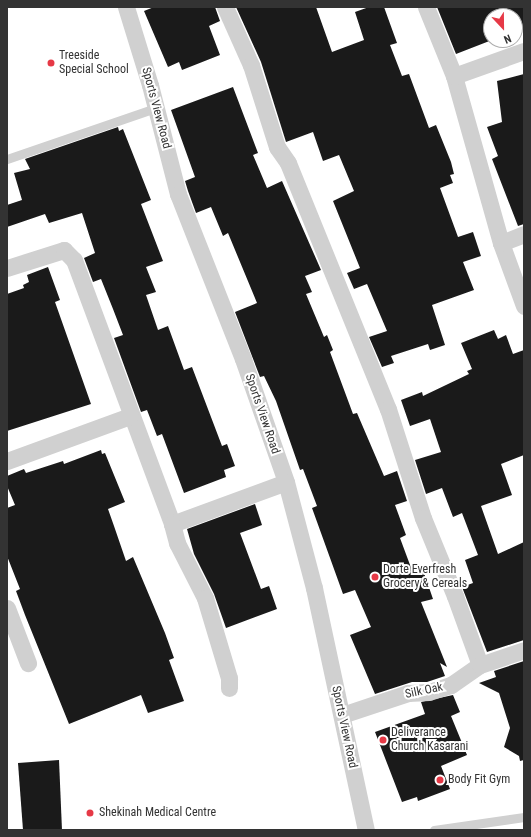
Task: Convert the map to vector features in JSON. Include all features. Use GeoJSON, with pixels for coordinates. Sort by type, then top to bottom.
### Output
{"type":"FeatureCollection","features":[{"type":"Feature","properties":{"kind":"street"},"geometry":{"type":"LineString","coordinates":[[225,7],[251,65],[277,147],[288,163],[388,410],[423,518],[456,596],[480,665]]}},
{"type":"Feature","properties":{"kind":"street"},"geometry":{"type":"LineString","coordinates":[[426,7],[454,76],[501,243],[524,306]]}},
{"type":"Feature","properties":{"kind":"street","name":"Sports View Road"},"geometry":{"type":"LineString","coordinates":[[132,9],[155,108],[178,194],[243,359],[286,482],[314,588],[366,830]]}},
{"type":"Feature","properties":{"kind":"street"},"geometry":{"type":"LineString","coordinates":[[454,76],[524,50]]}},
{"type":"Feature","properties":{"kind":"street"},"geometry":{"type":"LineString","coordinates":[[501,243],[524,234]]}},
{"type":"Feature","properties":{"kind":"street"},"geometry":{"type":"LineString","coordinates":[[7,268],[64,250],[74,260],[130,416],[172,524],[176,543],[205,598],[229,678],[229,688]]}},
{"type":"Feature","properties":{"kind":"street"},"geometry":{"type":"LineString","coordinates":[[7,461],[130,416]]}},
{"type":"Feature","properties":{"kind":"street"},"geometry":{"type":"LineString","coordinates":[[172,524],[286,482]]}},
{"type":"Feature","properties":{"kind":"street"},"geometry":{"type":"LineString","coordinates":[[7,608],[28,663]]}},
{"type":"Feature","properties":{"kind":"street","name":"Silk Oak"},"geometry":{"type":"LineString","coordinates":[[342,715],[408,693],[429,692],[450,685],[480,665],[524,650]]}},
{"type":"Feature","properties":{"kind":"lane"},"geometry":{"type":"LineString","coordinates":[[7,159],[155,108]]}},
{"type":"Feature","properties":{"kind":"lane"},"geometry":{"type":"LineString","coordinates":[[434,830],[487,826],[524,817]]}},
{"type":"Feature","properties":{"kind":"building"},"geometry":{"type":"Polygon","coordinates":[[[154,7],[215,7],[220,21],[209,26],[220,55],[182,70],[179,62],[168,67],[144,11],[154,7]]]}},
{"type":"Feature","properties":{"kind":"building"},"geometry":{"type":"Polygon","coordinates":[[[236,7],[316,7],[332,52],[364,40],[355,12],[369,7],[384,7],[397,43],[390,45],[402,76],[409,74],[429,128],[436,125],[451,162],[454,174],[450,175],[453,183],[440,188],[458,237],[473,232],[481,256],[463,262],[474,290],[432,305],[445,345],[430,350],[428,344],[391,356],[394,363],[382,367],[369,337],[387,331],[367,284],[354,289],[347,273],[360,268],[333,201],[354,191],[339,155],[323,161],[313,132],[286,142],[261,62],[236,7]]]}},
{"type":"Feature","properties":{"kind":"building"},"geometry":{"type":"Polygon","coordinates":[[[437,7],[524,7],[523,28],[523,8],[483,8],[483,44],[456,54],[437,7]]]}},
{"type":"Feature","properties":{"kind":"building"},"geometry":{"type":"Polygon","coordinates":[[[524,74],[524,224],[518,226],[492,159],[498,156],[487,127],[502,122],[497,81],[524,74]]]}},
{"type":"Feature","properties":{"kind":"building"},"geometry":{"type":"Polygon","coordinates":[[[233,87],[258,153],[253,155],[267,188],[282,181],[321,270],[305,276],[312,292],[306,294],[324,337],[327,335],[333,350],[330,352],[353,414],[357,413],[384,476],[397,471],[407,501],[395,505],[406,535],[400,538],[413,573],[423,570],[433,599],[421,602],[447,667],[440,663],[445,676],[427,682],[412,682],[375,694],[350,635],[371,627],[355,590],[343,594],[312,508],[317,506],[303,469],[300,470],[276,401],[264,376],[260,377],[235,312],[257,303],[228,233],[223,236],[211,207],[196,213],[188,191],[185,181],[195,177],[171,110],[233,87]]]}},
{"type":"Feature","properties":{"kind":"building"},"geometry":{"type":"Polygon","coordinates":[[[118,127],[119,131],[123,129],[151,200],[141,204],[163,261],[146,267],[156,292],[146,295],[158,330],[168,326],[184,370],[192,367],[222,446],[227,444],[235,466],[224,470],[226,477],[184,493],[162,434],[157,436],[147,410],[141,412],[114,338],[123,335],[101,279],[93,282],[84,258],[95,253],[82,213],[49,223],[45,214],[7,227],[7,205],[22,200],[14,173],[30,169],[25,159],[118,127]]]}},
{"type":"Feature","properties":{"kind":"building"},"geometry":{"type":"Polygon","coordinates":[[[48,267],[60,300],[55,302],[91,404],[7,431],[7,294],[24,288],[23,285],[29,282],[27,275],[48,267]]]}},
{"type":"Feature","properties":{"kind":"building"},"geometry":{"type":"Polygon","coordinates":[[[494,330],[498,339],[506,335],[513,354],[524,350],[524,455],[501,464],[512,495],[481,506],[498,554],[524,542],[524,640],[487,652],[462,587],[473,583],[465,560],[478,555],[462,513],[453,517],[442,488],[426,494],[415,460],[441,452],[430,419],[410,426],[401,400],[422,392],[423,396],[469,374],[467,371],[472,369],[461,343],[494,330]]]}},
{"type":"Feature","properties":{"kind":"building"},"geometry":{"type":"Polygon","coordinates":[[[101,450],[102,454],[105,453],[125,502],[108,509],[126,561],[133,557],[165,633],[174,658],[169,660],[184,701],[148,713],[141,695],[69,724],[16,591],[20,589],[7,556],[7,508],[15,505],[7,486],[7,476],[24,469],[26,473],[63,461],[64,464],[101,450]]]}},
{"type":"Feature","properties":{"kind":"building"},"geometry":{"type":"Polygon","coordinates":[[[255,504],[262,525],[240,533],[261,589],[269,586],[277,609],[226,628],[214,594],[194,554],[187,529],[255,504]]]}},
{"type":"Feature","properties":{"kind":"building"},"geometry":{"type":"Polygon","coordinates":[[[524,661],[524,760],[520,761],[519,756],[504,747],[510,728],[499,693],[479,683],[496,677],[494,671],[524,661]]]}},
{"type":"Feature","properties":{"kind":"building"},"geometry":{"type":"Polygon","coordinates":[[[453,695],[460,712],[451,716],[467,755],[441,766],[450,789],[418,801],[417,797],[402,802],[375,732],[425,714],[421,702],[453,695]]]}},
{"type":"Feature","properties":{"kind":"building"},"geometry":{"type":"Polygon","coordinates":[[[59,760],[62,830],[23,830],[18,763],[59,760]]]}},
{"type":"Feature","properties":{"kind":"place","name":"Treeside Special School"},"geometry":{"type":"Point","coordinates":[51,63]}},
{"type":"Feature","properties":{"kind":"place","name":"Dorte Everfresh Grocery & Cereals"},"geometry":{"type":"Point","coordinates":[375,577]}},
{"type":"Feature","properties":{"kind":"place","name":"Deliverance Church Kasarani"},"geometry":{"type":"Point","coordinates":[383,740]}},
{"type":"Feature","properties":{"kind":"place","name":"Body Fit Gym"},"geometry":{"type":"Point","coordinates":[440,780]}},
{"type":"Feature","properties":{"kind":"place","name":"Shekinah Medical Centre"},"geometry":{"type":"Point","coordinates":[90,813]}}]}
